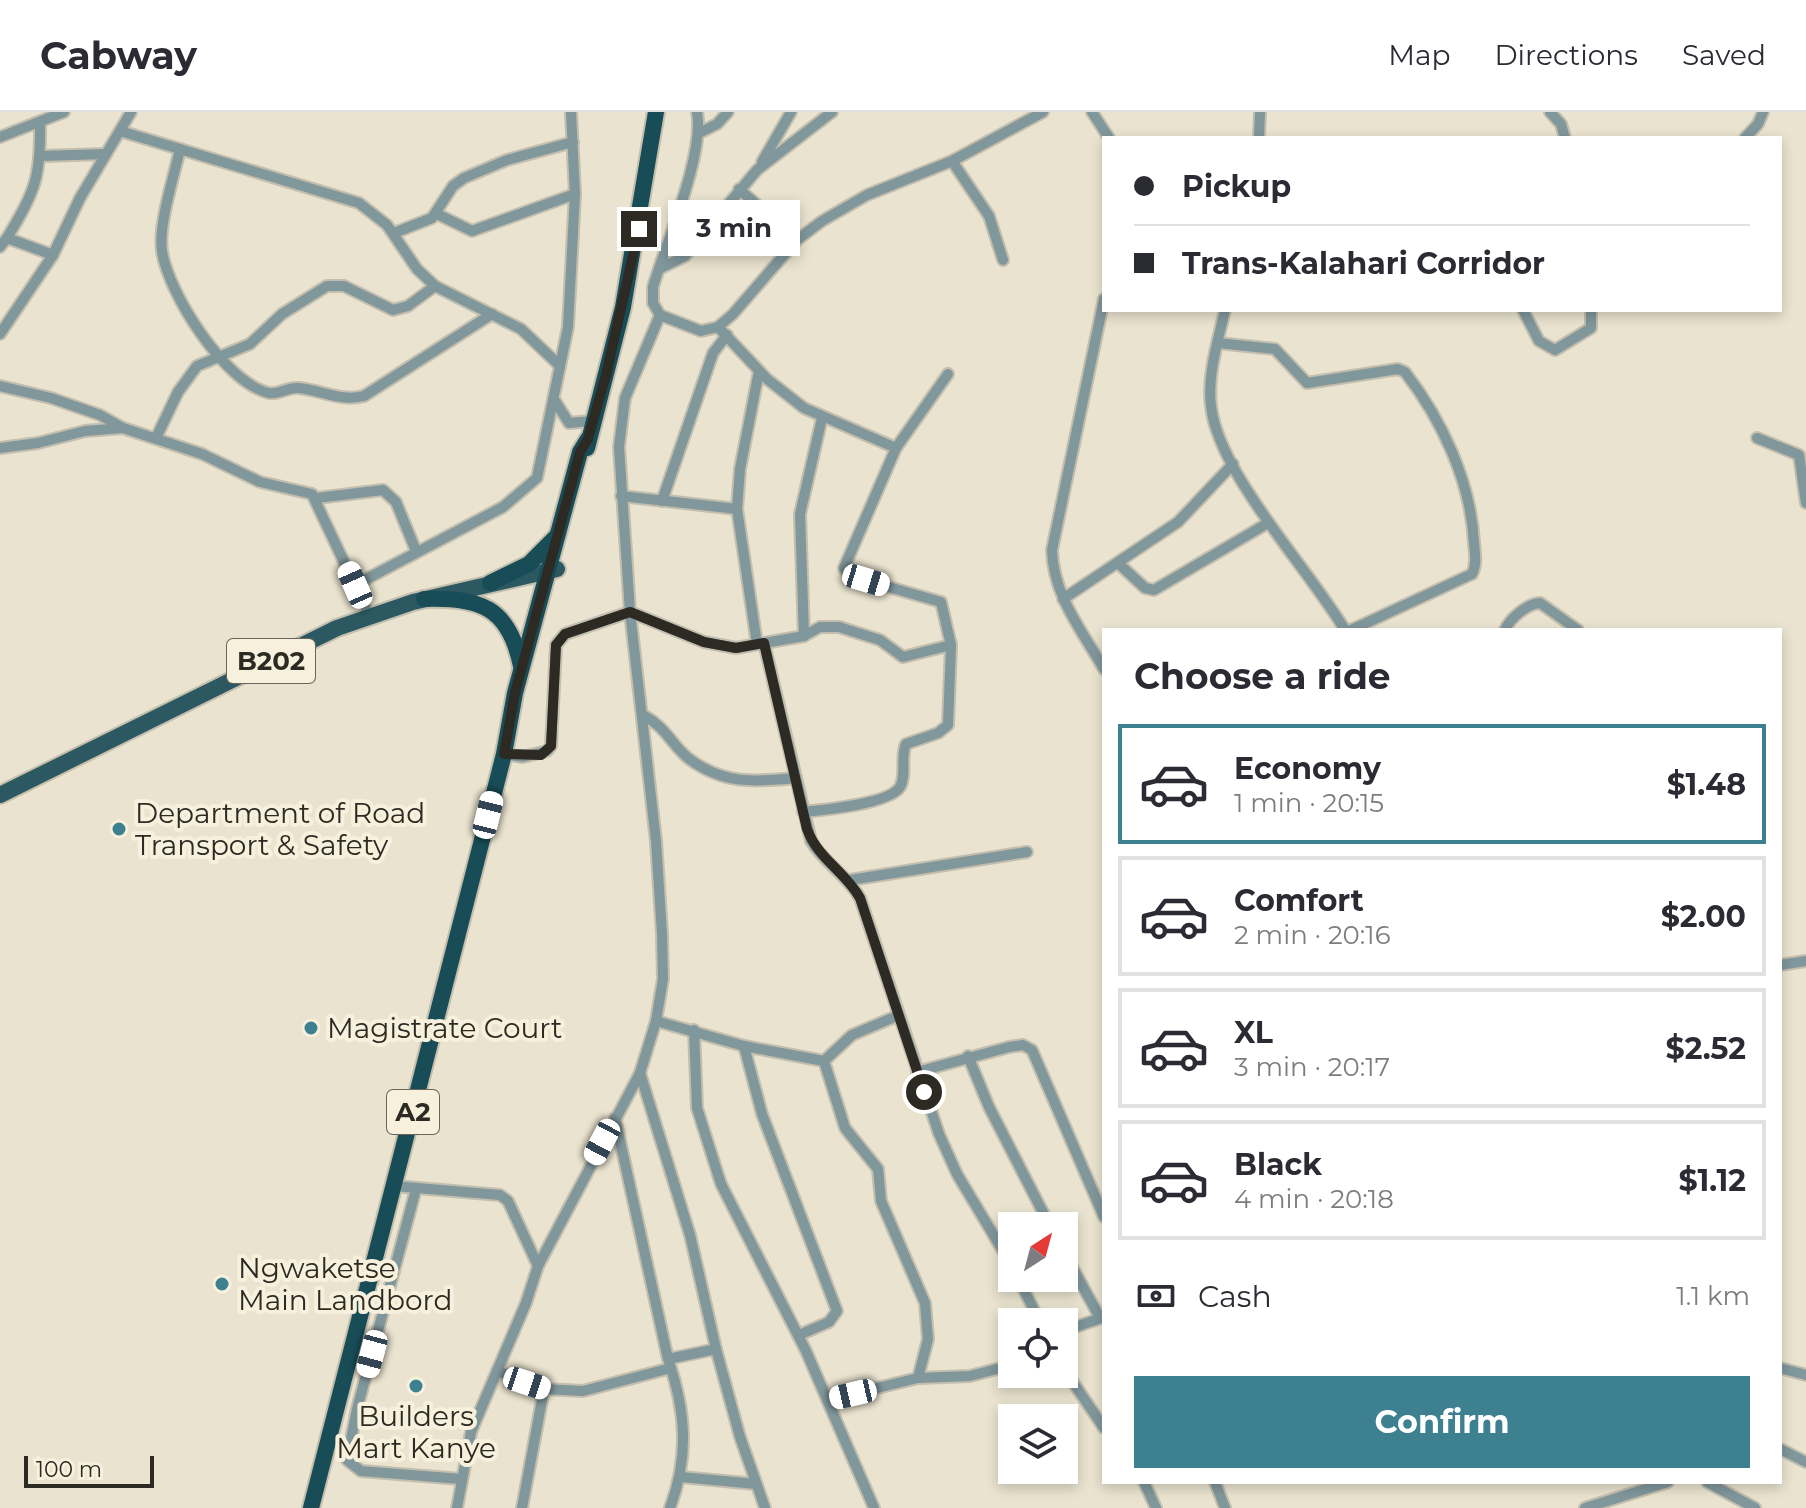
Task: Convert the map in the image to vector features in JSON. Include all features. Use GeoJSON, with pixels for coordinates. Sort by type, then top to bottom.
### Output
{"type":"FeatureCollection","features":[{"type":"Feature","properties":{"kind":"highway","name":"A2"},"geometry":{"type":"LineString","coordinates":[[311,1508],[504,754],[522,668],[587,454],[592,421],[623,307],[649,192],[662,114]]}},
{"type":"Feature","properties":{"kind":"highway","name":"A2"},"geometry":{"type":"LineString","coordinates":[[513,715],[522,695],[580,452],[588,439]]}},
{"type":"Feature","properties":{"kind":"highway"},"geometry":{"type":"LineString","coordinates":[[490,583],[529,564],[558,535]]}},
{"type":"Feature","properties":{"kind":"highway"},"geometry":{"type":"LineString","coordinates":[[424,599],[462,599],[494,612],[515,640],[522,668]]}},
{"type":"Feature","properties":{"kind":"main road","name":"B202"},"geometry":{"type":"LineString","coordinates":[[0,795],[369,615],[424,599],[553,570]]}},
{"type":"Feature","properties":{"kind":"street"},"geometry":{"type":"LineString","coordinates":[[0,137],[64,112]]}},
{"type":"Feature","properties":{"kind":"street"},"geometry":{"type":"LineString","coordinates":[[0,334],[53,255],[69,217],[131,112]]}},
{"type":"Feature","properties":{"kind":"street"},"geometry":{"type":"LineString","coordinates":[[355,585],[503,507],[537,478],[568,327],[575,194],[571,112]]}},
{"type":"Feature","properties":{"kind":"street"},"geometry":{"type":"LineString","coordinates":[[697,112],[699,133],[659,269],[653,303],[660,315],[701,331],[718,327],[733,314],[797,240],[822,221],[867,195],[952,161],[1043,112]]}},
{"type":"Feature","properties":{"kind":"street"},"geometry":{"type":"LineString","coordinates":[[699,133],[717,124],[728,112]]}},
{"type":"Feature","properties":{"kind":"street"},"geometry":{"type":"LineString","coordinates":[[757,170],[791,112]]}},
{"type":"Feature","properties":{"kind":"street"},"geometry":{"type":"LineString","coordinates":[[659,269],[676,262],[693,248],[757,170],[832,112]]}},
{"type":"Feature","properties":{"kind":"street"},"geometry":{"type":"LineString","coordinates":[[1092,112],[1108,136]]}},
{"type":"Feature","properties":{"kind":"street"},"geometry":{"type":"LineString","coordinates":[[1259,136],[1260,112]]}},
{"type":"Feature","properties":{"kind":"street"},"geometry":{"type":"LineString","coordinates":[[1550,112],[1561,124],[1564,136]]}},
{"type":"Feature","properties":{"kind":"street"},"geometry":{"type":"LineString","coordinates":[[1747,136],[1758,124],[1763,112]]}},
{"type":"Feature","properties":{"kind":"street"},"geometry":{"type":"LineString","coordinates":[[40,123],[41,156],[34,192],[4,243],[53,255]]}},
{"type":"Feature","properties":{"kind":"street"},"geometry":{"type":"LineString","coordinates":[[120,131],[349,199],[378,217],[394,233],[417,269],[435,286],[521,329],[560,366]]}},
{"type":"Feature","properties":{"kind":"street"},"geometry":{"type":"LineString","coordinates":[[394,233],[437,214],[453,186],[464,178],[507,160],[573,142]]}},
{"type":"Feature","properties":{"kind":"street"},"geometry":{"type":"LineString","coordinates":[[180,149],[162,252],[179,300],[220,355],[240,376],[268,393],[297,388],[354,399],[405,373],[492,314]]}},
{"type":"Feature","properties":{"kind":"street"},"geometry":{"type":"LineString","coordinates":[[41,156],[106,154]]}},
{"type":"Feature","properties":{"kind":"street"},"geometry":{"type":"LineString","coordinates":[[952,161],[989,216],[1003,260]]}},
{"type":"Feature","properties":{"kind":"street"},"geometry":{"type":"LineString","coordinates":[[739,189],[797,240]]}},
{"type":"Feature","properties":{"kind":"street"},"geometry":{"type":"LineString","coordinates":[[437,214],[472,231],[575,194]]}},
{"type":"Feature","properties":{"kind":"street"},"geometry":{"type":"LineString","coordinates":[[156,438],[185,379],[197,366],[250,344],[282,314],[327,286],[344,286],[393,310],[408,306],[435,286]]}},
{"type":"Feature","properties":{"kind":"street"},"geometry":{"type":"LineString","coordinates":[[1102,309],[1052,550],[1055,580],[1063,599],[1102,666]]}},
{"type":"Feature","properties":{"kind":"street"},"geometry":{"type":"LineString","coordinates":[[1225,312],[1210,404],[1218,436],[1268,523],[1321,590],[1344,628]]}},
{"type":"Feature","properties":{"kind":"street"},"geometry":{"type":"LineString","coordinates":[[1524,312],[1539,341],[1555,350],[1591,328],[1591,312]]}},
{"type":"Feature","properties":{"kind":"street"},"geometry":{"type":"LineString","coordinates":[[457,1508],[471,1432],[526,1303],[538,1266],[640,1073],[656,1021],[663,979],[662,934],[643,715],[630,612],[619,447],[625,398],[660,315]]}},
{"type":"Feature","properties":{"kind":"street"},"geometry":{"type":"LineString","coordinates":[[718,327],[787,396],[822,418],[896,448]]}},
{"type":"Feature","properties":{"kind":"street"},"geometry":{"type":"LineString","coordinates":[[662,501],[713,353],[727,335]]}},
{"type":"Feature","properties":{"kind":"street"},"geometry":{"type":"LineString","coordinates":[[1218,343],[1275,349],[1307,383],[1398,369],[1405,372],[1441,432],[1466,486],[1472,509],[1475,563],[1472,574],[1355,628]]}},
{"type":"Feature","properties":{"kind":"street"},"geometry":{"type":"LineString","coordinates":[[759,371],[740,469],[737,509],[760,644],[803,812],[818,853],[850,880],[871,927],[897,1016],[957,1174],[998,1243]]}},
{"type":"Feature","properties":{"kind":"street"},"geometry":{"type":"LineString","coordinates":[[803,812],[844,808],[899,789],[906,744],[938,733],[948,725],[951,645],[941,602],[850,576],[844,568],[896,448],[948,374]]}},
{"type":"Feature","properties":{"kind":"street"},"geometry":{"type":"LineString","coordinates":[[0,386],[51,398],[100,415],[123,428],[202,454],[260,482],[301,490],[317,498],[376,488],[391,494],[416,551]]}},
{"type":"Feature","properties":{"kind":"street"},"geometry":{"type":"LineString","coordinates":[[554,399],[569,423],[592,421]]}},
{"type":"Feature","properties":{"kind":"street"},"geometry":{"type":"LineString","coordinates":[[804,636],[800,514],[822,418]]}},
{"type":"Feature","properties":{"kind":"street"},"geometry":{"type":"LineString","coordinates":[[0,448],[85,431],[123,428]]}},
{"type":"Feature","properties":{"kind":"street"},"geometry":{"type":"LineString","coordinates":[[1757,438],[1796,450],[1806,503]]}},
{"type":"Feature","properties":{"kind":"street"},"geometry":{"type":"LineString","coordinates":[[1063,599],[1178,522],[1233,464]]}},
{"type":"Feature","properties":{"kind":"street"},"geometry":{"type":"LineString","coordinates":[[621,496],[737,509]]}},
{"type":"Feature","properties":{"kind":"street"},"geometry":{"type":"LineString","coordinates":[[317,498],[369,615]]}},
{"type":"Feature","properties":{"kind":"street"},"geometry":{"type":"LineString","coordinates":[[1118,563],[1145,588],[1154,590],[1268,523]]}},
{"type":"Feature","properties":{"kind":"street"},"geometry":{"type":"LineString","coordinates":[[1506,628],[1511,619],[1534,603],[1540,603],[1575,628]]}},
{"type":"Feature","properties":{"kind":"street"},"geometry":{"type":"LineString","coordinates":[[504,754],[541,755],[551,746],[556,645],[559,638],[608,617],[630,612],[704,642],[736,648],[804,636],[820,627],[839,627],[880,640],[903,657],[951,645]]}},
{"type":"Feature","properties":{"kind":"street"},"geometry":{"type":"LineString","coordinates":[[643,715],[660,724],[687,757],[728,779],[741,782],[796,778]]}},
{"type":"Feature","properties":{"kind":"street"},"geometry":{"type":"LineString","coordinates":[[850,880],[1027,852]]}},
{"type":"Feature","properties":{"kind":"street"},"geometry":{"type":"LineString","coordinates":[[1782,965],[1806,961]]}},
{"type":"Feature","properties":{"kind":"street"},"geometry":{"type":"LineString","coordinates":[[824,1061],[852,1035],[897,1016]]}},
{"type":"Feature","properties":{"kind":"street"},"geometry":{"type":"LineString","coordinates":[[656,1021],[744,1046],[824,1061]]}},
{"type":"Feature","properties":{"kind":"street"},"geometry":{"type":"LineString","coordinates":[[694,1030],[697,1108],[721,1184],[799,1335],[874,1508]]}},
{"type":"Feature","properties":{"kind":"street"},"geometry":{"type":"LineString","coordinates":[[917,1072],[1017,1045],[1032,1050],[1102,1212]]}},
{"type":"Feature","properties":{"kind":"street"},"geometry":{"type":"LineString","coordinates":[[744,1046],[762,1114],[837,1311],[829,1322],[799,1335]]}},
{"type":"Feature","properties":{"kind":"street"},"geometry":{"type":"LineString","coordinates":[[968,1056],[989,1107],[1043,1212]]}},
{"type":"Feature","properties":{"kind":"street"},"geometry":{"type":"LineString","coordinates":[[824,1061],[845,1128],[878,1169],[881,1201],[925,1303],[928,1339],[918,1378]]}},
{"type":"Feature","properties":{"kind":"street"},"geometry":{"type":"LineString","coordinates":[[640,1073],[690,1235],[716,1349],[765,1508]]}},
{"type":"Feature","properties":{"kind":"street"},"geometry":{"type":"LineString","coordinates":[[615,1117],[685,1431],[681,1477],[670,1508]]}},
{"type":"Feature","properties":{"kind":"street"},"geometry":{"type":"LineString","coordinates":[[394,1186],[500,1195],[508,1201],[538,1266]]}},
{"type":"Feature","properties":{"kind":"street"},"geometry":{"type":"LineString","coordinates":[[416,1189],[357,1409],[347,1460],[361,1471],[461,1479]]}},
{"type":"Feature","properties":{"kind":"street"},"geometry":{"type":"LineString","coordinates":[[1078,1276],[1102,1318],[1078,1326]]}},
{"type":"Feature","properties":{"kind":"street"},"geometry":{"type":"LineString","coordinates":[[497,1371],[544,1389],[583,1391],[716,1349]]}},
{"type":"Feature","properties":{"kind":"street"},"geometry":{"type":"LineString","coordinates":[[828,1400],[918,1378],[970,1376],[998,1369]]}},
{"type":"Feature","properties":{"kind":"street"},"geometry":{"type":"LineString","coordinates":[[1782,1369],[1806,1375]]}},
{"type":"Feature","properties":{"kind":"street"},"geometry":{"type":"LineString","coordinates":[[1077,1388],[1102,1425]]}},
{"type":"Feature","properties":{"kind":"street"},"geometry":{"type":"LineString","coordinates":[[522,1508],[544,1389]]}},
{"type":"Feature","properties":{"kind":"street"},"geometry":{"type":"LineString","coordinates":[[1782,1450],[1806,1462]]}},
{"type":"Feature","properties":{"kind":"street"},"geometry":{"type":"LineString","coordinates":[[681,1477],[756,1484]]}},
{"type":"Feature","properties":{"kind":"street"},"geometry":{"type":"LineString","coordinates":[[1145,1484],[1156,1508]]}},
{"type":"Feature","properties":{"kind":"street"},"geometry":{"type":"LineString","coordinates":[[1216,1484],[1225,1508]]}},
{"type":"Feature","properties":{"kind":"street"},"geometry":{"type":"LineString","coordinates":[[1585,1508],[1662,1484]]}},
{"type":"Feature","properties":{"kind":"street"},"geometry":{"type":"LineString","coordinates":[[1711,1484],[1755,1508]]}},
{"type":"Feature","properties":{"kind":"place","name":"Department of Road Transport & Safety"},"geometry":{"type":"Point","coordinates":[119,829]}},
{"type":"Feature","properties":{"kind":"place","name":"Magistrate Court"},"geometry":{"type":"Point","coordinates":[311,1028]}},
{"type":"Feature","properties":{"kind":"place","name":"Ngwaketse Main Landbord"},"geometry":{"type":"Point","coordinates":[222,1284]}},
{"type":"Feature","properties":{"kind":"place","name":"Builders Mart Kanye"},"geometry":{"type":"Point","coordinates":[416,1386]}},
{"type":"Feature","properties":{"kind":"route"},"geometry":{"type":"LineString","coordinates":[[639,229],[606,375],[588,439],[580,452],[515,693],[504,754],[523,757],[541,755],[551,746],[556,645],[565,634],[630,612],[704,642],[736,648],[764,643],[811,841],[818,853],[850,880],[860,898],[924,1092]]}}]}
